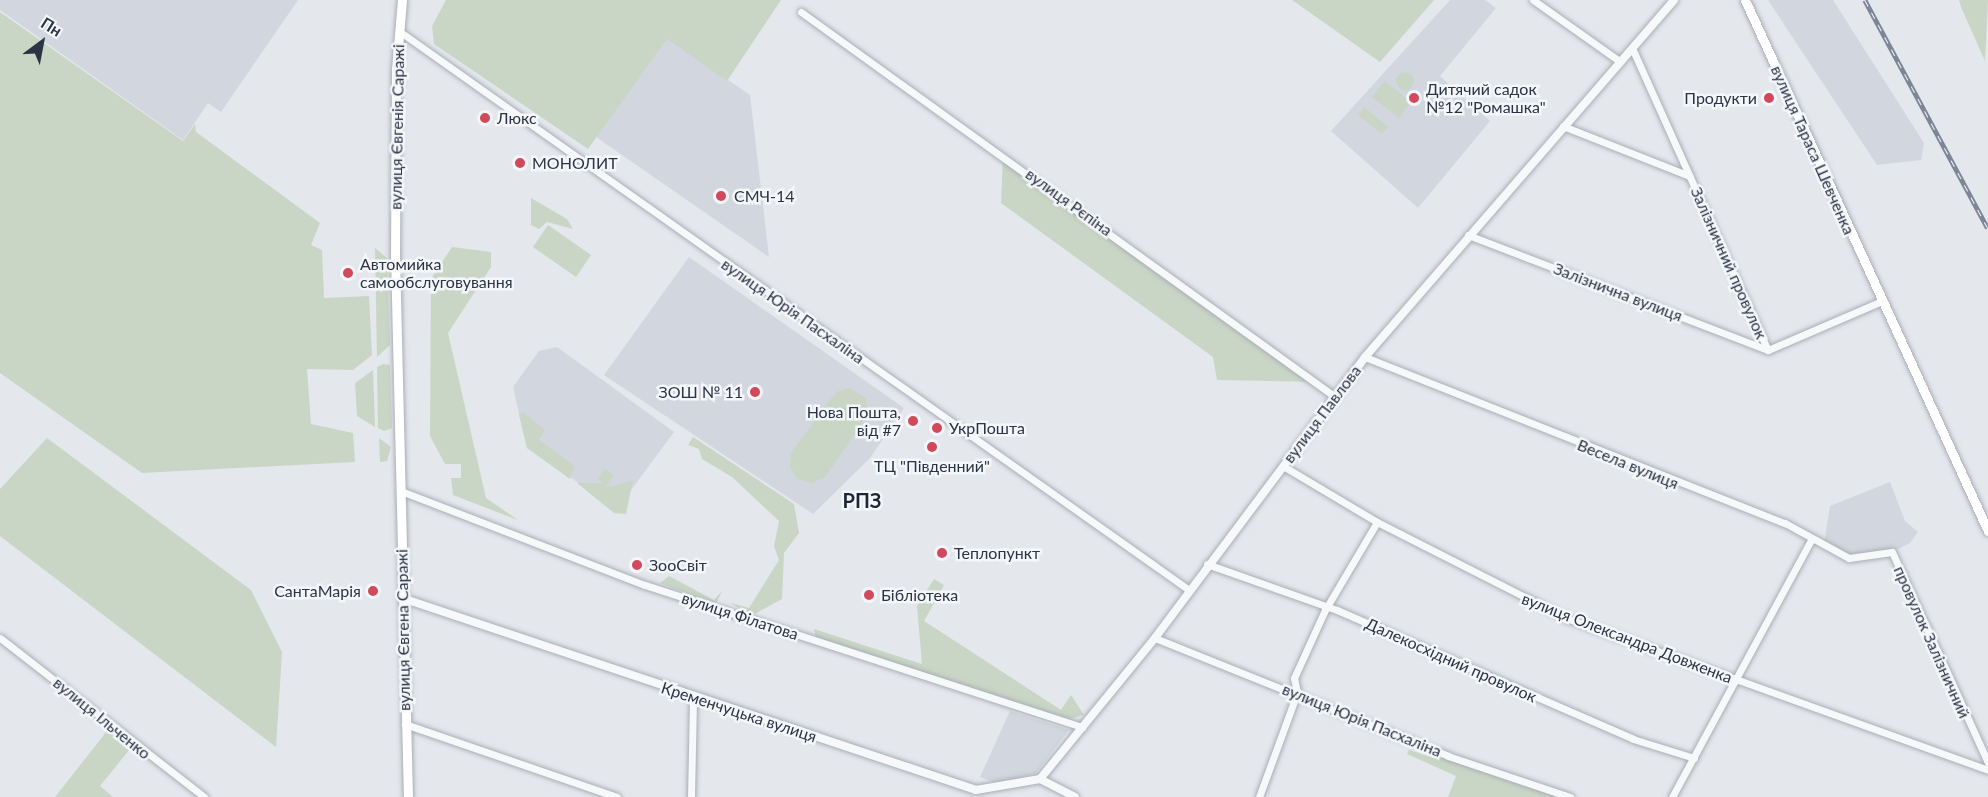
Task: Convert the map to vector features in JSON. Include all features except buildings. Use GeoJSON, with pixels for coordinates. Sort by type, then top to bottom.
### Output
{"type":"FeatureCollection","features":[{"type":"Feature","properties":{"kind":"main road","name":"вулиця Євгенія Саражі"},"geometry":{"type":"LineString","coordinates":[[401,463],[395,255],[399,31],[402,0]]}},
{"type":"Feature","properties":{"kind":"main road","name":"вулиця Тараса Шевченка"},"geometry":{"type":"LineString","coordinates":[[1745,0],[1988,531]]}},
{"type":"Feature","properties":{"kind":"main road","name":"вулиця Євгена Саражі"},"geometry":{"type":"LineString","coordinates":[[401,463],[402,598],[408,797]]}},
{"type":"Feature","properties":{"kind":"street"},"geometry":{"type":"LineString","coordinates":[[1533,0],[1619,61]]}},
{"type":"Feature","properties":{"kind":"street","name":"вулиця Павлова"},"geometry":{"type":"LineString","coordinates":[[1040,779],[1155,638],[1207,564],[1365,357],[1468,235],[1674,0]]}},
{"type":"Feature","properties":{"kind":"street","name":"вулиця Рєпіна"},"geometry":{"type":"LineString","coordinates":[[801,12],[1334,396]]}},
{"type":"Feature","properties":{"kind":"street","name":"вулиця Юрія Пасхаліна"},"geometry":{"type":"LineString","coordinates":[[399,31],[1189,590]]}},
{"type":"Feature","properties":{"kind":"street","name":"Залізничний провулок"},"geometry":{"type":"LineString","coordinates":[[1632,48],[1768,350]]}},
{"type":"Feature","properties":{"kind":"street","name":"Залізничний провулок"},"geometry":{"type":"LineString","coordinates":[[1563,126],[1689,176]]}},
{"type":"Feature","properties":{"kind":"street","name":"Залізнична вулиця"},"geometry":{"type":"LineString","coordinates":[[1468,235],[1768,350]]}},
{"type":"Feature","properties":{"kind":"street"},"geometry":{"type":"LineString","coordinates":[[1768,350],[1882,301]]}},
{"type":"Feature","properties":{"kind":"street","name":"Весела вулиця"},"geometry":{"type":"LineString","coordinates":[[1365,357],[1812,538],[1849,558],[1892,552]]}},
{"type":"Feature","properties":{"kind":"street","name":"вулиця Олександра Довженка"},"geometry":{"type":"LineString","coordinates":[[1284,466],[1377,522],[1528,601],[1735,681],[1988,770]]}},
{"type":"Feature","properties":{"kind":"street","name":"вулиця Філатова"},"geometry":{"type":"LineString","coordinates":[[401,491],[645,585],[1083,727]]}},
{"type":"Feature","properties":{"kind":"street"},"geometry":{"type":"LineString","coordinates":[[1259,797],[1297,693],[1294,678],[1325,610],[1377,522]]}},
{"type":"Feature","properties":{"kind":"street"},"geometry":{"type":"LineString","coordinates":[[1672,797],[1812,538]]}},
{"type":"Feature","properties":{"kind":"street","name":"провулок Залізничний"},"geometry":{"type":"LineString","coordinates":[[1892,552],[1988,763]]}},
{"type":"Feature","properties":{"kind":"street","name":"Далекосхідний провулок"},"geometry":{"type":"LineString","coordinates":[[1207,564],[1325,610],[1337,610],[1633,739],[1694,758]]}},
{"type":"Feature","properties":{"kind":"street","name":"Кременчуцька вулиця"},"geometry":{"type":"LineString","coordinates":[[402,598],[693,698],[976,790],[1040,779]]}},
{"type":"Feature","properties":{"kind":"street","name":"вулиця Ільченко"},"geometry":{"type":"LineString","coordinates":[[0,638],[204,797]]}},
{"type":"Feature","properties":{"kind":"street","name":"вулиця Юрія Пасхаліна"},"geometry":{"type":"LineString","coordinates":[[1155,638],[1297,693],[1448,756],[1570,797]]}},
{"type":"Feature","properties":{"kind":"street"},"geometry":{"type":"LineString","coordinates":[[691,797],[693,698]]}},
{"type":"Feature","properties":{"kind":"street"},"geometry":{"type":"LineString","coordinates":[[405,724],[617,797]]}},
{"type":"Feature","properties":{"kind":"street"},"geometry":{"type":"LineString","coordinates":[[1040,779],[1075,797]]}},
{"type":"Feature","properties":{"kind":"shaded area"},"geometry":{"type":"Polygon","coordinates":[[[0,0],[298,0],[221,112],[208,103],[183,140],[0,10],[0,0]]]}},
{"type":"Feature","properties":{"kind":"shaded area","name":"Дитячий садок №12 \"Ромашка\""},"geometry":{"type":"Polygon","coordinates":[[[1450,0],[1485,0],[1496,8],[1440,76],[1490,121],[1418,208],[1331,131],[1450,0]]]}},
{"type":"Feature","properties":{"kind":"shaded area"},"geometry":{"type":"Polygon","coordinates":[[[1768,0],[1833,0],[1924,143],[1921,160],[1877,165],[1768,0]]]}},
{"type":"Feature","properties":{"kind":"shaded area","name":"СМЧ-14"},"geometry":{"type":"Polygon","coordinates":[[[667,38],[750,95],[769,257],[596,137],[667,38]]]}},
{"type":"Feature","properties":{"kind":"shaded area","name":"ЗОШ № 11"},"geometry":{"type":"Polygon","coordinates":[[[689,257],[904,408],[870,458],[813,514],[604,375],[689,257]]]}},
{"type":"Feature","properties":{"kind":"shaded area"},"geometry":{"type":"Polygon","coordinates":[[[557,347],[674,432],[617,509],[527,448],[513,387],[539,351],[557,347]]]}},
{"type":"Feature","properties":{"kind":"shaded area"},"geometry":{"type":"Polygon","coordinates":[[[1890,482],[1905,521],[1918,532],[1910,543],[1892,552],[1849,558],[1824,544],[1830,506],[1890,482]]]}},
{"type":"Feature","properties":{"kind":"shaded area"},"geometry":{"type":"Polygon","coordinates":[[[1010,711],[1069,730],[1036,773],[999,784],[980,777],[1010,711]]]}},
{"type":"Feature","properties":{"kind":"green space"},"geometry":{"type":"Polygon","coordinates":[[[446,0],[781,0],[727,81],[667,39],[588,149],[434,44],[432,26],[446,0]]]}},
{"type":"Feature","properties":{"kind":"green space"},"geometry":{"type":"Polygon","coordinates":[[[1292,0],[1434,0],[1380,62],[1292,0]]]}},
{"type":"Feature","properties":{"kind":"green space"},"geometry":{"type":"Polygon","coordinates":[[[1959,0],[1988,0],[1985,61],[1961,7],[1959,0]]]}},
{"type":"Feature","properties":{"kind":"green space"},"geometry":{"type":"Polygon","coordinates":[[[0,12],[183,141],[195,124],[196,132],[320,223],[311,245],[322,250],[324,298],[369,296],[372,355],[353,370],[307,369],[311,424],[353,433],[355,462],[142,473],[0,373],[0,12]]]}},
{"type":"Feature","properties":{"kind":"green space"},"geometry":{"type":"Polygon","coordinates":[[[1405,72],[1411,75],[1414,81],[1411,87],[1405,90],[1399,87],[1396,81],[1399,75],[1405,72]]]}},
{"type":"Feature","properties":{"kind":"green space"},"geometry":{"type":"Polygon","coordinates":[[[1385,81],[1411,102],[1399,118],[1372,97],[1385,81]]]}},
{"type":"Feature","properties":{"kind":"green space"},"geometry":{"type":"Polygon","coordinates":[[[1364,107],[1388,127],[1382,134],[1358,115],[1364,107]]]}},
{"type":"Feature","properties":{"kind":"green space"},"geometry":{"type":"Polygon","coordinates":[[[1003,155],[1315,382],[1217,380],[1213,357],[1001,203],[1003,155]]]}},
{"type":"Feature","properties":{"kind":"green space"},"geometry":{"type":"Polygon","coordinates":[[[531,198],[567,219],[573,229],[547,222],[539,229],[531,225],[531,198]]]}},
{"type":"Feature","properties":{"kind":"green space"},"geometry":{"type":"Polygon","coordinates":[[[548,225],[591,255],[576,277],[533,247],[548,225]]]}},
{"type":"Feature","properties":{"kind":"green space"},"geometry":{"type":"Polygon","coordinates":[[[452,247],[491,252],[491,267],[448,333],[486,498],[518,520],[453,495],[451,478],[461,478],[461,464],[445,464],[430,436],[431,279],[452,247]]]}},
{"type":"Feature","properties":{"kind":"green space"},"geometry":{"type":"Polygon","coordinates":[[[375,248],[387,258],[390,345],[377,357],[375,248]]]}},
{"type":"Feature","properties":{"kind":"green space"},"geometry":{"type":"Polygon","coordinates":[[[383,364],[390,365],[392,428],[384,431],[378,428],[377,367],[383,364]]]}},
{"type":"Feature","properties":{"kind":"green space"},"geometry":{"type":"Polygon","coordinates":[[[373,370],[375,427],[357,416],[355,383],[373,370]]]}},
{"type":"Feature","properties":{"kind":"green space"},"geometry":{"type":"Polygon","coordinates":[[[849,388],[866,398],[867,416],[825,477],[812,483],[797,479],[790,466],[791,453],[836,392],[849,388]]]}},
{"type":"Feature","properties":{"kind":"green space"},"geometry":{"type":"Polygon","coordinates":[[[524,413],[545,430],[539,440],[575,466],[570,479],[527,448],[519,415],[524,413]]]}},
{"type":"Feature","properties":{"kind":"green space"},"geometry":{"type":"Polygon","coordinates":[[[693,437],[794,504],[799,533],[784,553],[782,599],[751,616],[731,603],[749,608],[779,560],[774,546],[779,521],[732,477],[702,459],[699,449],[688,445],[693,437]]]}},
{"type":"Feature","properties":{"kind":"green space"},"geometry":{"type":"Polygon","coordinates":[[[47,438],[251,590],[282,652],[276,747],[0,536],[0,489],[47,438]]]}},
{"type":"Feature","properties":{"kind":"green space"},"geometry":{"type":"Polygon","coordinates":[[[379,438],[391,447],[387,461],[380,462],[379,438]]]}},
{"type":"Feature","properties":{"kind":"green space"},"geometry":{"type":"Polygon","coordinates":[[[605,469],[614,475],[607,485],[612,487],[633,480],[626,514],[614,513],[577,483],[603,483],[598,479],[605,469]]]}},
{"type":"Feature","properties":{"kind":"green space"},"geometry":{"type":"Polygon","coordinates":[[[669,576],[714,600],[722,591],[716,604],[660,583],[669,576]]]}},
{"type":"Feature","properties":{"kind":"green space"},"geometry":{"type":"Polygon","coordinates":[[[934,579],[944,585],[924,621],[1061,710],[1071,695],[1084,715],[1069,719],[816,638],[814,629],[922,664],[917,606],[934,579]]]}},
{"type":"Feature","properties":{"kind":"green space"},"geometry":{"type":"Polygon","coordinates":[[[107,731],[130,749],[100,786],[113,797],[55,797],[107,731]]]}},
{"type":"Feature","properties":{"kind":"green space"},"geometry":{"type":"Polygon","coordinates":[[[1409,750],[1434,758],[1448,756],[1570,797],[1448,797],[1456,776],[1407,754],[1409,750]]]}},
{"type":"Feature","properties":{"kind":"railway"},"geometry":{"type":"LineString","coordinates":[[1865,0],[1988,228]]}},
{"type":"Feature","properties":{"kind":"place","name":"Дитячий садок №12 \"Ромашка\""},"geometry":{"type":"Point","coordinates":[1414,98]}},
{"type":"Feature","properties":{"kind":"place","name":"Продукти"},"geometry":{"type":"Point","coordinates":[1769,98]}},
{"type":"Feature","properties":{"kind":"place","name":"Люкс"},"geometry":{"type":"Point","coordinates":[485,118]}},
{"type":"Feature","properties":{"kind":"place","name":"МОНОЛИТ"},"geometry":{"type":"Point","coordinates":[520,163]}},
{"type":"Feature","properties":{"kind":"place","name":"СМЧ-14"},"geometry":{"type":"Point","coordinates":[721,196]}},
{"type":"Feature","properties":{"kind":"place","name":"Автомийка самообслуговування"},"geometry":{"type":"Point","coordinates":[348,273]}},
{"type":"Feature","properties":{"kind":"place","name":"ЗОШ № 11"},"geometry":{"type":"Point","coordinates":[755,392]}},
{"type":"Feature","properties":{"kind":"place","name":"Нова Пошта, від #7"},"geometry":{"type":"Point","coordinates":[913,421]}},
{"type":"Feature","properties":{"kind":"place","name":"УкрПошта"},"geometry":{"type":"Point","coordinates":[937,428]}},
{"type":"Feature","properties":{"kind":"place","name":"ТЦ \"Південний\""},"geometry":{"type":"Point","coordinates":[932,447]}},
{"type":"Feature","properties":{"kind":"place","name":"Теплопункт"},"geometry":{"type":"Point","coordinates":[942,553]}},
{"type":"Feature","properties":{"kind":"place","name":"ЗооСвiт"},"geometry":{"type":"Point","coordinates":[637,565]}},
{"type":"Feature","properties":{"kind":"place","name":"СантаМарія"},"geometry":{"type":"Point","coordinates":[373,591]}},
{"type":"Feature","properties":{"kind":"place","name":"Бібліотека"},"geometry":{"type":"Point","coordinates":[869,595]}},
{"type":"Feature","properties":{"kind":"district","name":"РПЗ"},"geometry":{"type":"Point","coordinates":[862,500]}}]}
